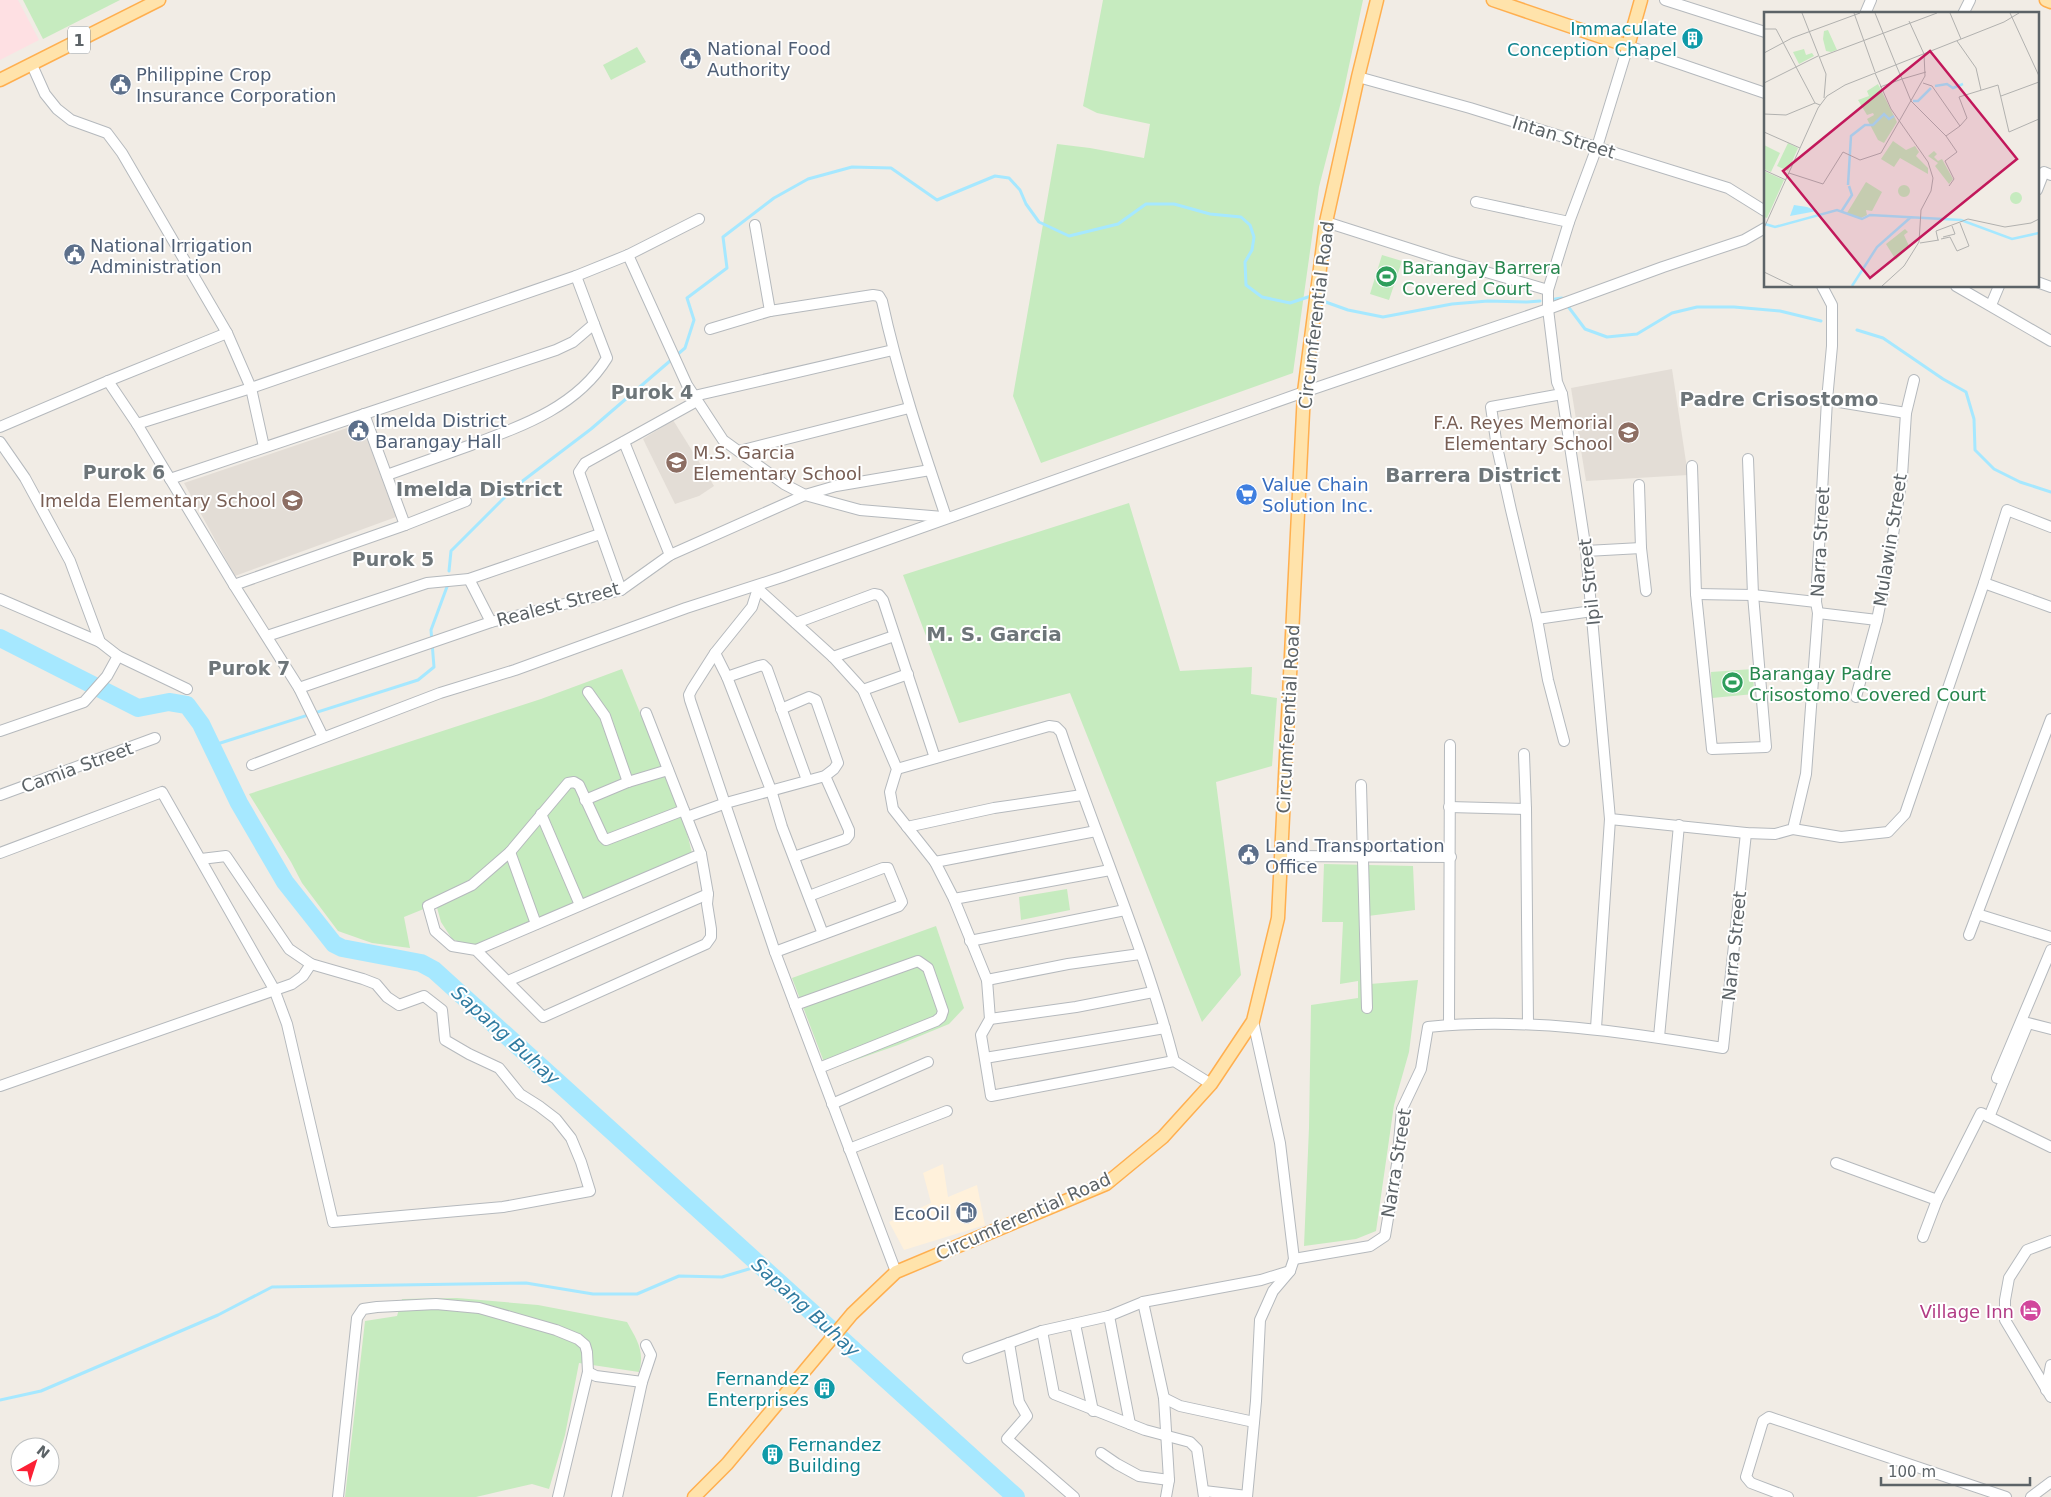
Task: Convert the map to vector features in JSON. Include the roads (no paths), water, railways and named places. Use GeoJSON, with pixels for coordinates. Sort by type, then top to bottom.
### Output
{"type":"FeatureCollection","features":[{"type":"Feature","properties":{"kind":"main road","name":"1"},"geometry":{"type":"LineString","coordinates":[[0,80],[159,0]]}},
{"type":"Feature","properties":{"kind":"main road","name":"Circumferential Road"},"geometry":{"type":"LineString","coordinates":[[694,1497],[727,1464],[852,1314],[896,1272],[1106,1184],[1163,1137],[1211,1084],[1253,1021],[1278,918],[1304,392],[1326,222],[1377,0]]}},
{"type":"Feature","properties":{"kind":"main road"},"geometry":{"type":"LineString","coordinates":[[1493,0],[1628,46],[1642,0]]}},
{"type":"Feature","properties":{"kind":"main road"},"geometry":{"type":"LineString","coordinates":[[2046,0],[2051,2]]}},
{"type":"Feature","properties":{"kind":"street"},"geometry":{"type":"LineString","coordinates":[[1665,0],[1764,32]]}},
{"type":"Feature","properties":{"kind":"street"},"geometry":{"type":"LineString","coordinates":[[1866,12],[1871,0]]}},
{"type":"Feature","properties":{"kind":"street"},"geometry":{"type":"LineString","coordinates":[[1964,12],[1970,0]]}},
{"type":"Feature","properties":{"kind":"street"},"geometry":{"type":"LineString","coordinates":[[1628,46],[1764,93]]}},
{"type":"Feature","properties":{"kind":"street","name":"Ipil Street"},"geometry":{"type":"LineString","coordinates":[[1596,1028],[1610,819],[1586,551],[1562,394],[1558,382],[1548,309],[1548,290],[1569,222],[1597,147],[1628,46]]}},
{"type":"Feature","properties":{"kind":"street"},"geometry":{"type":"LineString","coordinates":[[32,65],[45,94],[57,109],[71,120],[107,133],[122,152],[227,333],[251,388],[264,447]]}},
{"type":"Feature","properties":{"kind":"street","name":"Intan Street"},"geometry":{"type":"LineString","coordinates":[[1358,77],[1470,108],[1728,188],[1764,210]]}},
{"type":"Feature","properties":{"kind":"street"},"geometry":{"type":"LineString","coordinates":[[2038,187],[2044,172],[2051,175]]}},
{"type":"Feature","properties":{"kind":"street"},"geometry":{"type":"LineString","coordinates":[[1476,202],[1569,222]]}},
{"type":"Feature","properties":{"kind":"street"},"geometry":{"type":"LineString","coordinates":[[137,424],[251,388],[576,276],[628,255],[699,219]]}},
{"type":"Feature","properties":{"kind":"street"},"geometry":{"type":"LineString","coordinates":[[1326,222],[1448,261],[1548,290]]}},
{"type":"Feature","properties":{"kind":"street"},"geometry":{"type":"LineString","coordinates":[[755,225],[770,311]]}},
{"type":"Feature","properties":{"kind":"street"},"geometry":{"type":"LineString","coordinates":[[252,765],[440,693],[515,670],[686,608],[758,586],[1304,392],[1548,309],[1744,240],[1764,229]]}},
{"type":"Feature","properties":{"kind":"street"},"geometry":{"type":"LineString","coordinates":[[628,255],[696,399],[723,440],[784,484],[805,495],[860,510],[946,518]]}},
{"type":"Feature","properties":{"kind":"street"},"geometry":{"type":"LineString","coordinates":[[388,475],[522,426],[566,402],[599,371],[608,358],[576,276]]}},
{"type":"Feature","properties":{"kind":"street"},"geometry":{"type":"LineString","coordinates":[[2038,282],[2051,287]]}},
{"type":"Feature","properties":{"kind":"street","name":"Narra Street"},"geometry":{"type":"LineString","coordinates":[[1793,829],[1806,774],[1817,608],[1827,400],[1832,346],[1832,305],[1823,288]]}},
{"type":"Feature","properties":{"kind":"street"},"geometry":{"type":"LineString","coordinates":[[1960,288],[2051,341]]}},
{"type":"Feature","properties":{"kind":"street"},"geometry":{"type":"LineString","coordinates":[[1991,305],[1998,288]]}},
{"type":"Feature","properties":{"kind":"street"},"geometry":{"type":"LineString","coordinates":[[710,329],[770,311],[873,295],[879,296],[882,301],[909,408],[946,518]]}},
{"type":"Feature","properties":{"kind":"street"},"geometry":{"type":"LineString","coordinates":[[170,479],[556,350],[573,342],[594,324]]}},
{"type":"Feature","properties":{"kind":"street"},"geometry":{"type":"LineString","coordinates":[[0,427],[227,333]]}},
{"type":"Feature","properties":{"kind":"street"},"geometry":{"type":"LineString","coordinates":[[621,590],[579,472],[585,463],[696,399],[893,350]]}},
{"type":"Feature","properties":{"kind":"street","name":"Mulawin Street"},"geometry":{"type":"LineString","coordinates":[[1856,697],[1877,620],[1889,561],[1902,476],[1906,413],[1914,380]]}},
{"type":"Feature","properties":{"kind":"street"},"geometry":{"type":"LineString","coordinates":[[108,381],[137,424],[234,585],[299,688],[323,737]]}},
{"type":"Feature","properties":{"kind":"street"},"geometry":{"type":"LineString","coordinates":[[1562,394],[1491,407],[1497,447],[1537,619],[1548,680],[1564,741]]}},
{"type":"Feature","properties":{"kind":"street"},"geometry":{"type":"LineString","coordinates":[[1827,400],[1906,413]]}},
{"type":"Feature","properties":{"kind":"street"},"geometry":{"type":"LineString","coordinates":[[739,451],[909,408]]}},
{"type":"Feature","properties":{"kind":"street"},"geometry":{"type":"LineString","coordinates":[[364,414],[405,525]]}},
{"type":"Feature","properties":{"kind":"street"},"geometry":{"type":"LineString","coordinates":[[0,442],[25,478],[70,561],[100,642]]}},
{"type":"Feature","properties":{"kind":"street"},"geometry":{"type":"LineString","coordinates":[[624,442],[670,555]]}},
{"type":"Feature","properties":{"kind":"street"},"geometry":{"type":"LineString","coordinates":[[1692,466],[1696,594],[1712,749],[1766,747],[1753,596],[1748,459]]}},
{"type":"Feature","properties":{"kind":"street","name":"Realest Street"},"geometry":{"type":"LineString","coordinates":[[299,688],[491,622],[621,590],[670,555],[805,495],[836,486],[930,470]]}},
{"type":"Feature","properties":{"kind":"street"},"geometry":{"type":"LineString","coordinates":[[1639,485],[1641,548],[1646,591]]}},
{"type":"Feature","properties":{"kind":"street"},"geometry":{"type":"LineString","coordinates":[[234,585],[405,525],[466,501]]}},
{"type":"Feature","properties":{"kind":"street"},"geometry":{"type":"LineString","coordinates":[[1610,819],[1746,833],[1775,834],[1793,829],[1841,837],[1888,832],[1905,814],[2007,510],[2051,527]]}},
{"type":"Feature","properties":{"kind":"street"},"geometry":{"type":"LineString","coordinates":[[266,636],[427,583],[469,579],[600,534]]}},
{"type":"Feature","properties":{"kind":"street"},"geometry":{"type":"LineString","coordinates":[[1586,551],[1641,548]]}},
{"type":"Feature","properties":{"kind":"street"},"geometry":{"type":"LineString","coordinates":[[469,579],[491,622]]}},
{"type":"Feature","properties":{"kind":"street"},"geometry":{"type":"LineString","coordinates":[[1984,583],[2051,607]]}},
{"type":"Feature","properties":{"kind":"street"},"geometry":{"type":"LineString","coordinates":[[758,586],[833,657],[863,690],[896,769],[890,792],[893,808],[935,862],[954,899],[987,980],[990,1019],[981,1035],[991,1096],[1174,1062],[1211,1084]]}},
{"type":"Feature","properties":{"kind":"street"},"geometry":{"type":"LineString","coordinates":[[758,586],[752,607],[715,653],[689,694],[775,952],[896,1272]]}},
{"type":"Feature","properties":{"kind":"street"},"geometry":{"type":"LineString","coordinates":[[796,623],[874,594],[879,595],[883,600],[935,758]]}},
{"type":"Feature","properties":{"kind":"street"},"geometry":{"type":"LineString","coordinates":[[1696,594],[1753,596],[1877,620]]}},
{"type":"Feature","properties":{"kind":"street"},"geometry":{"type":"LineString","coordinates":[[0,599],[100,642],[118,656],[187,689]]}},
{"type":"Feature","properties":{"kind":"street"},"geometry":{"type":"LineString","coordinates":[[1537,619],[1592,611]]}},
{"type":"Feature","properties":{"kind":"street"},"geometry":{"type":"LineString","coordinates":[[833,657],[894,636]]}},
{"type":"Feature","properties":{"kind":"street"},"geometry":{"type":"LineString","coordinates":[[715,653],[771,790],[782,828],[823,934]]}},
{"type":"Feature","properties":{"kind":"street"},"geometry":{"type":"LineString","coordinates":[[0,731],[84,702],[92,696],[118,656]]}},
{"type":"Feature","properties":{"kind":"street"},"geometry":{"type":"LineString","coordinates":[[726,677],[758,666],[764,666],[767,669],[807,780]]}},
{"type":"Feature","properties":{"kind":"street"},"geometry":{"type":"LineString","coordinates":[[863,690],[908,674]]}},
{"type":"Feature","properties":{"kind":"street"},"geometry":{"type":"LineString","coordinates":[[588,692],[605,716],[628,782]]}},
{"type":"Feature","properties":{"kind":"street"},"geometry":{"type":"LineString","coordinates":[[701,854],[476,950],[452,946],[435,931],[428,906],[472,885],[510,852],[568,783],[574,782],[579,785],[602,837],[606,840],[685,814],[825,776],[838,763],[816,700],[809,697],[781,709]]}},
{"type":"Feature","properties":{"kind":"street"},"geometry":{"type":"LineString","coordinates":[[476,950],[543,1017],[706,944],[711,937],[707,904],[708,894],[701,854],[646,713]]}},
{"type":"Feature","properties":{"kind":"street"},"geometry":{"type":"LineString","coordinates":[[1969,935],[2051,719]]}},
{"type":"Feature","properties":{"kind":"street"},"geometry":{"type":"LineString","coordinates":[[896,769],[1049,726],[1056,727],[1061,732],[1082,795],[1125,910],[1165,1028],[1174,1062]]}},
{"type":"Feature","properties":{"kind":"street","name":"Camia Street"},"geometry":{"type":"LineString","coordinates":[[0,795],[155,738]]}},
{"type":"Feature","properties":{"kind":"street"},"geometry":{"type":"LineString","coordinates":[[1449,1025],[1450,745]]}},
{"type":"Feature","properties":{"kind":"street"},"geometry":{"type":"LineString","coordinates":[[1524,754],[1528,1024]]}},
{"type":"Feature","properties":{"kind":"street"},"geometry":{"type":"LineString","coordinates":[[585,800],[628,782],[668,770]]}},
{"type":"Feature","properties":{"kind":"street"},"geometry":{"type":"LineString","coordinates":[[794,857],[846,839],[849,835],[849,830],[825,776]]}},
{"type":"Feature","properties":{"kind":"street"},"geometry":{"type":"LineString","coordinates":[[1361,785],[1367,1008]]}},
{"type":"Feature","properties":{"kind":"street"},"geometry":{"type":"LineString","coordinates":[[0,853],[162,792],[274,989],[287,1024],[333,1222],[503,1207],[590,1191],[582,1162],[571,1138],[556,1119],[520,1094],[499,1068],[445,1040],[442,1010],[424,996],[399,1005],[386,996],[376,984],[311,964],[289,949],[226,856],[201,859]]}},
{"type":"Feature","properties":{"kind":"street"},"geometry":{"type":"LineString","coordinates":[[907,827],[994,808],[1082,795]]}},
{"type":"Feature","properties":{"kind":"street"},"geometry":{"type":"LineString","coordinates":[[1450,807],[1526,809]]}},
{"type":"Feature","properties":{"kind":"street"},"geometry":{"type":"LineString","coordinates":[[541,814],[580,905]]}},
{"type":"Feature","properties":{"kind":"street"},"geometry":{"type":"LineString","coordinates":[[1659,1037],[1679,825]]}},
{"type":"Feature","properties":{"kind":"street"},"geometry":{"type":"LineString","coordinates":[[935,862],[1096,831]]}},
{"type":"Feature","properties":{"kind":"street","name":"Narra Street"},"geometry":{"type":"LineString","coordinates":[[1294,1258],[1370,1246],[1385,1236],[1397,1164],[1402,1109],[1421,1069],[1428,1027],[1528,1024],[1596,1028],[1724,1048],[1746,833]]}},
{"type":"Feature","properties":{"kind":"street"},"geometry":{"type":"LineString","coordinates":[[510,852],[536,924]]}},
{"type":"Feature","properties":{"kind":"street"},"geometry":{"type":"LineString","coordinates":[[1282,856],[1451,857]]}},
{"type":"Feature","properties":{"kind":"street"},"geometry":{"type":"LineString","coordinates":[[775,952],[899,906],[902,902],[888,868],[883,868],[809,896]]}},
{"type":"Feature","properties":{"kind":"street"},"geometry":{"type":"LineString","coordinates":[[954,899],[1110,870]]}},
{"type":"Feature","properties":{"kind":"street"},"geometry":{"type":"LineString","coordinates":[[508,981],[708,894]]}},
{"type":"Feature","properties":{"kind":"street"},"geometry":{"type":"LineString","coordinates":[[970,941],[1125,910]]}},
{"type":"Feature","properties":{"kind":"street"},"geometry":{"type":"LineString","coordinates":[[1977,914],[2051,937]]}},
{"type":"Feature","properties":{"kind":"street"},"geometry":{"type":"LineString","coordinates":[[1997,1078],[2051,950]]}},
{"type":"Feature","properties":{"kind":"street"},"geometry":{"type":"LineString","coordinates":[[987,980],[1068,964],[1140,954]]}},
{"type":"Feature","properties":{"kind":"street"},"geometry":{"type":"LineString","coordinates":[[795,1005],[918,961],[928,968],[943,1011],[941,1017],[936,1021],[819,1068]]}},
{"type":"Feature","properties":{"kind":"street"},"geometry":{"type":"LineString","coordinates":[[0,1086],[292,984],[304,976],[311,964]]}},
{"type":"Feature","properties":{"kind":"street"},"geometry":{"type":"LineString","coordinates":[[990,1019],[1076,1007],[1153,992]]}},
{"type":"Feature","properties":{"kind":"street"},"geometry":{"type":"LineString","coordinates":[[1042,1331],[1054,1394],[1093,1411],[1190,1442],[1196,1449],[1204,1494],[1247,1496],[1254,1422],[1260,1320],[1273,1291],[1290,1271],[1294,1258],[1280,1143],[1253,1021]]}},
{"type":"Feature","properties":{"kind":"street"},"geometry":{"type":"LineString","coordinates":[[1989,1117],[2028,1024],[2051,1029]]}},
{"type":"Feature","properties":{"kind":"street"},"geometry":{"type":"LineString","coordinates":[[984,1058],[1165,1028]]}},
{"type":"Feature","properties":{"kind":"street"},"geometry":{"type":"LineString","coordinates":[[832,1104],[928,1062]]}},
{"type":"Feature","properties":{"kind":"street"},"geometry":{"type":"LineString","coordinates":[[849,1148],[947,1111]]}},
{"type":"Feature","properties":{"kind":"street"},"geometry":{"type":"LineString","coordinates":[[1923,1237],[1938,1200],[1981,1113],[2050,1144]]}},
{"type":"Feature","properties":{"kind":"street"},"geometry":{"type":"LineString","coordinates":[[1836,1163],[1938,1200]]}},
{"type":"Feature","properties":{"kind":"street"},"geometry":{"type":"LineString","coordinates":[[2049,1394],[2005,1320],[2005,1300],[2009,1278],[2027,1250],[2051,1242]]}},
{"type":"Feature","properties":{"kind":"street"},"geometry":{"type":"LineString","coordinates":[[968,1358],[1042,1331],[1108,1316],[1143,1302],[1261,1280],[1290,1271]]}},
{"type":"Feature","properties":{"kind":"street"},"geometry":{"type":"LineString","coordinates":[[1143,1302],[1164,1398],[1169,1480],[1166,1497]]}},
{"type":"Feature","properties":{"kind":"street"},"geometry":{"type":"LineString","coordinates":[[338,1497],[357,1318],[364,1309],[436,1304],[488,1311],[556,1330],[578,1339],[585,1346],[588,1372],[558,1497]]}},
{"type":"Feature","properties":{"kind":"street"},"geometry":{"type":"LineString","coordinates":[[1108,1316],[1130,1424]]}},
{"type":"Feature","properties":{"kind":"street"},"geometry":{"type":"LineString","coordinates":[[1075,1324],[1093,1411]]}},
{"type":"Feature","properties":{"kind":"street"},"geometry":{"type":"LineString","coordinates":[[1009,1342],[1019,1402],[1027,1416],[1007,1439],[1074,1497]]}},
{"type":"Feature","properties":{"kind":"street"},"geometry":{"type":"LineString","coordinates":[[617,1497],[642,1382],[651,1355],[646,1345]]}},
{"type":"Feature","properties":{"kind":"street"},"geometry":{"type":"LineString","coordinates":[[2049,1394],[2051,1365]]}},
{"type":"Feature","properties":{"kind":"street"},"geometry":{"type":"LineString","coordinates":[[588,1372],[596,1376],[642,1382]]}},
{"type":"Feature","properties":{"kind":"street"},"geometry":{"type":"LineString","coordinates":[[1164,1398],[1187,1408],[1254,1422]]}},
{"type":"Feature","properties":{"kind":"street"},"geometry":{"type":"LineString","coordinates":[[1788,1497],[1751,1483],[1746,1477],[1763,1421],[1770,1417],[2006,1497]]}},
{"type":"Feature","properties":{"kind":"street"},"geometry":{"type":"LineString","coordinates":[[1100,1453],[1139,1476],[1169,1480]]}},
{"type":"Feature","properties":{"kind":"street"},"geometry":{"type":"LineString","coordinates":[[2031,1497],[2051,1482]]}},
{"type":"Feature","properties":{"kind":"waterway"},"geometry":{"type":"LineString","coordinates":[[449,571],[451,551],[516,486],[591,429],[685,348],[694,320],[687,298],[727,268],[723,237],[774,198],[808,179],[852,167],[891,168],[937,200],[995,176],[1009,178],[1020,190],[1026,204],[1039,222],[1069,236],[1118,224],[1146,204],[1174,204],[1210,214],[1241,217],[1250,225],[1254,237],[1252,250],[1245,262],[1246,285],[1262,297],[1290,303],[1311,296]]}},
{"type":"Feature","properties":{"kind":"waterway"},"geometry":{"type":"LineString","coordinates":[[1555,299],[1563,299]]}},
{"type":"Feature","properties":{"kind":"waterway"},"geometry":{"type":"LineString","coordinates":[[1320,300],[1348,310],[1383,317],[1452,304],[1488,301],[1540,301]]}},
{"type":"Feature","properties":{"kind":"waterway"},"geometry":{"type":"LineString","coordinates":[[1567,305],[1585,329],[1607,337],[1637,334],[1672,313],[1697,307],[1734,307],[1780,311],[1821,321]]}},
{"type":"Feature","properties":{"kind":"waterway"},"geometry":{"type":"LineString","coordinates":[[1857,330],[1883,338],[1943,379],[1966,392],[1974,419],[1975,450],[1994,469],[2020,482],[2051,492]]}},
{"type":"Feature","properties":{"kind":"waterway"},"geometry":{"type":"LineString","coordinates":[[211,746],[418,680],[434,667],[431,630],[448,584]]}},
{"type":"Feature","properties":{"kind":"waterway","name":"Sapang Buhay"},"geometry":{"type":"LineString","coordinates":[[0,638],[138,708],[169,702],[187,705],[201,724],[239,803],[285,882],[334,944],[342,948],[421,963],[434,970],[1016,1497]]}},
{"type":"Feature","properties":{"kind":"waterway"},"geometry":{"type":"LineString","coordinates":[[0,1400],[41,1391],[218,1315],[272,1287],[526,1283],[593,1294],[637,1294],[679,1276],[722,1277],[759,1266]]}},
{"type":"Feature","properties":{"kind":"place","name":"Immaculate Conception Chapel"},"geometry":{"type":"Point","coordinates":[1693,38]}},
{"type":"Feature","properties":{"kind":"place","name":"National Food Authority"},"geometry":{"type":"Point","coordinates":[691,58]}},
{"type":"Feature","properties":{"kind":"place","name":"Philippine Crop Insurance Corporation"},"geometry":{"type":"Point","coordinates":[120,84]}},
{"type":"Feature","properties":{"kind":"place","name":"National Irrigation Administration"},"geometry":{"type":"Point","coordinates":[74,255]}},
{"type":"Feature","properties":{"kind":"place","name":"Barangay Barrera Covered Court"},"geometry":{"type":"Point","coordinates":[1386,277]}},
{"type":"Feature","properties":{"kind":"place","name":"Imelda District Barangay Hall"},"geometry":{"type":"Point","coordinates":[359,430]}},
{"type":"Feature","properties":{"kind":"place","name":"F.A. Reyes Memorial Elementary School"},"geometry":{"type":"Point","coordinates":[1629,432]}},
{"type":"Feature","properties":{"kind":"place","name":"M.S. Garcia Elementary School"},"geometry":{"type":"Point","coordinates":[677,462]}},
{"type":"Feature","properties":{"kind":"place","name":"Value Chain Solution Inc."},"geometry":{"type":"Point","coordinates":[1246,494]}},
{"type":"Feature","properties":{"kind":"place","name":"Imelda Elementary School"},"geometry":{"type":"Point","coordinates":[292,500]}},
{"type":"Feature","properties":{"kind":"place","name":"Barangay Padre Crisostomo Covered Court"},"geometry":{"type":"Point","coordinates":[1733,683]}},
{"type":"Feature","properties":{"kind":"place","name":"Land Transportation Office"},"geometry":{"type":"Point","coordinates":[1249,855]}},
{"type":"Feature","properties":{"kind":"place","name":"EcoOil"},"geometry":{"type":"Point","coordinates":[966,1213]}},
{"type":"Feature","properties":{"kind":"place","name":"Village Inn"},"geometry":{"type":"Point","coordinates":[2030,1311]}},
{"type":"Feature","properties":{"kind":"place","name":"Fernandez Enterprises"},"geometry":{"type":"Point","coordinates":[825,1388]}},
{"type":"Feature","properties":{"kind":"place","name":"Fernandez Building"},"geometry":{"type":"Point","coordinates":[772,1454]}},
{"type":"Feature","properties":{"kind":"district","name":"Purok 4"},"geometry":{"type":"Point","coordinates":[652,392]}},
{"type":"Feature","properties":{"kind":"district","name":"Padre Crisostomo"},"geometry":{"type":"Point","coordinates":[1779,399]}},
{"type":"Feature","properties":{"kind":"district","name":"Purok 6"},"geometry":{"type":"Point","coordinates":[124,472]}},
{"type":"Feature","properties":{"kind":"district","name":"Barrera District"},"geometry":{"type":"Point","coordinates":[1473,475]}},
{"type":"Feature","properties":{"kind":"district","name":"Imelda District"},"geometry":{"type":"Point","coordinates":[479,489]}},
{"type":"Feature","properties":{"kind":"district","name":"Purok 5"},"geometry":{"type":"Point","coordinates":[393,559]}},
{"type":"Feature","properties":{"kind":"district","name":"M. S. Garcia"},"geometry":{"type":"Point","coordinates":[994,634]}},
{"type":"Feature","properties":{"kind":"district","name":"Purok 7"},"geometry":{"type":"Point","coordinates":[249,668]}}]}
